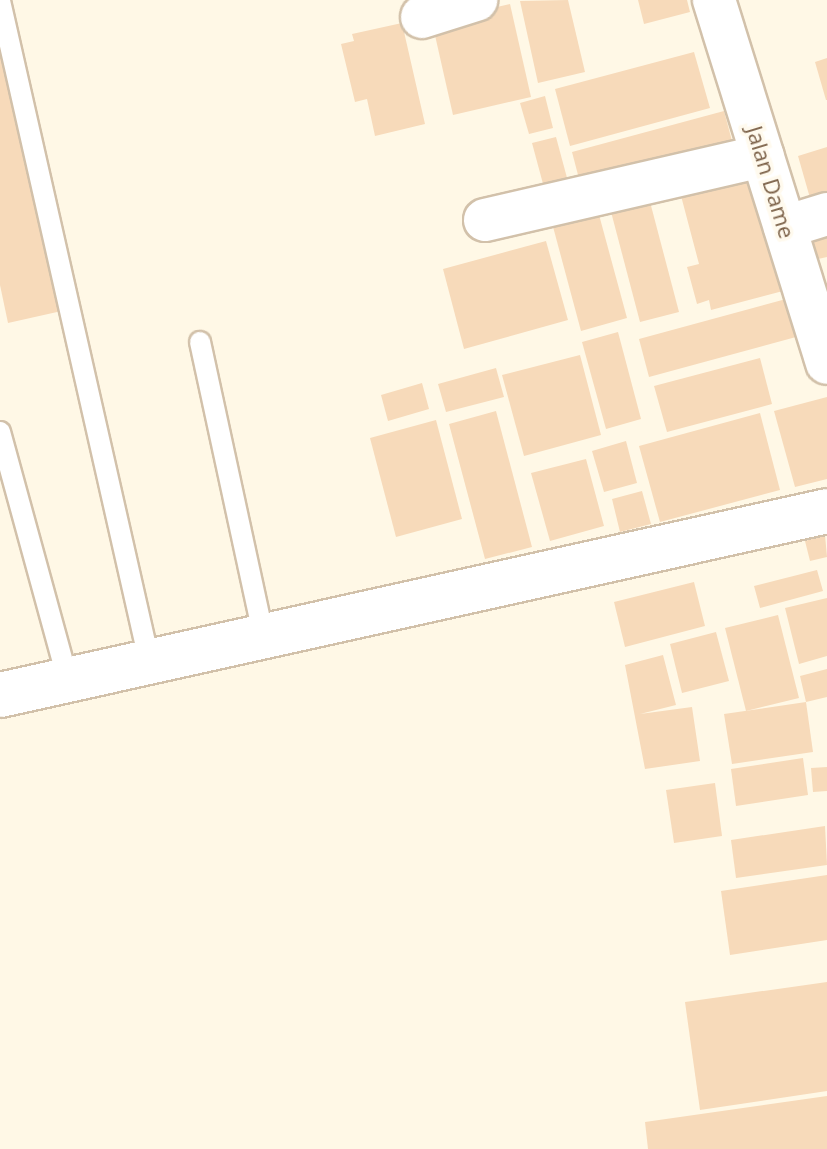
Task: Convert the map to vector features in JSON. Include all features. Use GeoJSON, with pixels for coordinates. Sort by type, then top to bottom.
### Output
{"type":"FeatureCollection","features":[{"type":"Feature","properties":{"kind":"street"},"geometry":{"type":"LineString","coordinates":[[422,17],[476,0]]}},
{"type":"Feature","properties":{"kind":"street","name":"Jalan Dame"},"geometry":{"type":"LineString","coordinates":[[714,0],[785,227],[814,278],[827,363]]}},
{"type":"Feature","properties":{"kind":"street"},"geometry":{"type":"LineString","coordinates":[[485,220],[763,156]]}},
{"type":"Feature","properties":{"kind":"street"},"geometry":{"type":"LineString","coordinates":[[785,227],[827,214]]}},
{"type":"Feature","properties":{"kind":"street"},"geometry":{"type":"LineString","coordinates":[[0,695],[263,633],[827,511]]}},
{"type":"Feature","properties":{"kind":"lane"},"geometry":{"type":"LineString","coordinates":[[0,1],[149,660]]}},
{"type":"Feature","properties":{"kind":"lane"},"geometry":{"type":"LineString","coordinates":[[200,342],[263,633]]}},
{"type":"Feature","properties":{"kind":"lane"},"geometry":{"type":"LineString","coordinates":[[0,432],[68,681]]}},
{"type":"Feature","properties":{"kind":"building"},"geometry":{"type":"Polygon","coordinates":[[[568,0],[585,72],[538,83],[520,1],[568,0]]]}},
{"type":"Feature","properties":{"kind":"building"},"geometry":{"type":"Polygon","coordinates":[[[638,0],[687,0],[690,12],[644,24],[638,0]]]}},
{"type":"Feature","properties":{"kind":"building"},"geometry":{"type":"Polygon","coordinates":[[[510,4],[531,97],[453,115],[432,22],[510,4]]]}},
{"type":"Feature","properties":{"kind":"building"},"geometry":{"type":"Polygon","coordinates":[[[402,23],[425,124],[375,136],[367,99],[355,102],[341,44],[354,41],[352,34],[402,23]]]}},
{"type":"Feature","properties":{"kind":"building"},"geometry":{"type":"Polygon","coordinates":[[[0,31],[66,310],[8,323],[0,285],[0,31]]]}},
{"type":"Feature","properties":{"kind":"building"},"geometry":{"type":"Polygon","coordinates":[[[694,52],[710,108],[570,146],[555,89],[694,52]]]}},
{"type":"Feature","properties":{"kind":"building"},"geometry":{"type":"Polygon","coordinates":[[[827,58],[827,100],[826,100],[815,62],[827,58]]]}},
{"type":"Feature","properties":{"kind":"building"},"geometry":{"type":"Polygon","coordinates":[[[545,96],[553,128],[529,134],[520,103],[545,96]]]}},
{"type":"Feature","properties":{"kind":"building"},"geometry":{"type":"Polygon","coordinates":[[[724,111],[735,152],[583,194],[572,152],[724,111]]]}},
{"type":"Feature","properties":{"kind":"building"},"geometry":{"type":"Polygon","coordinates":[[[556,137],[570,189],[546,195],[532,143],[556,137]]]}},
{"type":"Feature","properties":{"kind":"building"},"geometry":{"type":"Polygon","coordinates":[[[827,147],[827,193],[810,198],[798,156],[827,147]]]}},
{"type":"Feature","properties":{"kind":"building"},"geometry":{"type":"Polygon","coordinates":[[[752,172],[783,291],[711,310],[709,300],[697,304],[687,267],[699,264],[680,192],[752,172]]]}},
{"type":"Feature","properties":{"kind":"building"},"geometry":{"type":"Polygon","coordinates":[[[649,198],[679,312],[640,322],[610,208],[649,198]]]}},
{"type":"Feature","properties":{"kind":"building"},"geometry":{"type":"Polygon","coordinates":[[[598,211],[627,318],[581,331],[552,223],[598,211]]]}},
{"type":"Feature","properties":{"kind":"building"},"geometry":{"type":"Polygon","coordinates":[[[827,226],[827,257],[818,259],[810,231],[827,226]]]}},
{"type":"Feature","properties":{"kind":"building"},"geometry":{"type":"Polygon","coordinates":[[[546,241],[568,320],[464,349],[443,269],[546,241]]]}},
{"type":"Feature","properties":{"kind":"building"},"geometry":{"type":"Polygon","coordinates":[[[786,299],[796,337],[649,377],[639,339],[786,299]]]}},
{"type":"Feature","properties":{"kind":"building"},"geometry":{"type":"Polygon","coordinates":[[[618,332],[641,419],[606,429],[582,342],[618,332]]]}},
{"type":"Feature","properties":{"kind":"building"},"geometry":{"type":"Polygon","coordinates":[[[580,355],[601,435],[524,456],[502,375],[580,355]]]}},
{"type":"Feature","properties":{"kind":"building"},"geometry":{"type":"Polygon","coordinates":[[[760,358],[772,404],[667,432],[654,386],[760,358]]]}},
{"type":"Feature","properties":{"kind":"building"},"geometry":{"type":"Polygon","coordinates":[[[496,368],[504,397],[446,412],[438,384],[496,368]]]}},
{"type":"Feature","properties":{"kind":"building"},"geometry":{"type":"Polygon","coordinates":[[[422,383],[429,409],[388,421],[381,395],[422,383]]]}},
{"type":"Feature","properties":{"kind":"building"},"geometry":{"type":"Polygon","coordinates":[[[827,397],[827,479],[795,487],[774,411],[827,397]]]}},
{"type":"Feature","properties":{"kind":"building"},"geometry":{"type":"Polygon","coordinates":[[[496,411],[532,547],[485,559],[449,424],[496,411]]]}},
{"type":"Feature","properties":{"kind":"building"},"geometry":{"type":"Polygon","coordinates":[[[760,413],[780,490],[660,522],[639,446],[760,413]]]}},
{"type":"Feature","properties":{"kind":"building"},"geometry":{"type":"Polygon","coordinates":[[[436,420],[462,519],[396,537],[370,438],[436,420]]]}},
{"type":"Feature","properties":{"kind":"building"},"geometry":{"type":"Polygon","coordinates":[[[626,441],[637,483],[604,492],[592,451],[626,441]]]}},
{"type":"Feature","properties":{"kind":"building"},"geometry":{"type":"Polygon","coordinates":[[[586,459],[604,526],[550,541],[531,473],[586,459]]]}},
{"type":"Feature","properties":{"kind":"building"},"geometry":{"type":"Polygon","coordinates":[[[642,491],[651,524],[620,532],[612,499],[642,491]]]}},
{"type":"Feature","properties":{"kind":"building"},"geometry":{"type":"Polygon","coordinates":[[[825,535],[827,557],[810,561],[805,541],[825,535]]]}},
{"type":"Feature","properties":{"kind":"building"},"geometry":{"type":"Polygon","coordinates":[[[817,570],[823,591],[760,608],[754,586],[817,570]]]}},
{"type":"Feature","properties":{"kind":"building"},"geometry":{"type":"Polygon","coordinates":[[[694,582],[705,626],[625,647],[614,602],[694,582]]]}},
{"type":"Feature","properties":{"kind":"building"},"geometry":{"type":"Polygon","coordinates":[[[827,598],[827,656],[799,664],[785,608],[827,598]]]}},
{"type":"Feature","properties":{"kind":"building"},"geometry":{"type":"Polygon","coordinates":[[[778,615],[799,698],[746,711],[725,628],[778,615]]]}},
{"type":"Feature","properties":{"kind":"building"},"geometry":{"type":"Polygon","coordinates":[[[716,632],[729,681],[682,693],[670,644],[716,632]]]}},
{"type":"Feature","properties":{"kind":"building"},"geometry":{"type":"Polygon","coordinates":[[[663,655],[676,705],[640,714],[692,707],[700,761],[645,769],[625,665],[663,655]]]}},
{"type":"Feature","properties":{"kind":"building"},"geometry":{"type":"Polygon","coordinates":[[[827,669],[827,697],[806,702],[800,676],[827,669]]]}},
{"type":"Feature","properties":{"kind":"building"},"geometry":{"type":"Polygon","coordinates":[[[806,702],[813,752],[732,764],[724,714],[806,702]]]}},
{"type":"Feature","properties":{"kind":"building"},"geometry":{"type":"Polygon","coordinates":[[[803,758],[808,795],[736,806],[731,769],[803,758]]]}},
{"type":"Feature","properties":{"kind":"building"},"geometry":{"type":"Polygon","coordinates":[[[827,767],[827,791],[813,792],[811,768],[827,767]]]}},
{"type":"Feature","properties":{"kind":"building"},"geometry":{"type":"Polygon","coordinates":[[[715,783],[722,836],[674,843],[666,790],[715,783]]]}},
{"type":"Feature","properties":{"kind":"building"},"geometry":{"type":"Polygon","coordinates":[[[825,826],[827,865],[736,878],[731,840],[825,826]]]}},
{"type":"Feature","properties":{"kind":"building"},"geometry":{"type":"Polygon","coordinates":[[[827,875],[827,940],[730,955],[721,891],[827,875]]]}},
{"type":"Feature","properties":{"kind":"building"},"geometry":{"type":"Polygon","coordinates":[[[827,982],[827,1091],[700,1110],[685,1002],[827,982]]]}},
{"type":"Feature","properties":{"kind":"building"},"geometry":{"type":"Polygon","coordinates":[[[827,1096],[827,1149],[648,1149],[645,1122],[827,1096]]]}}]}
